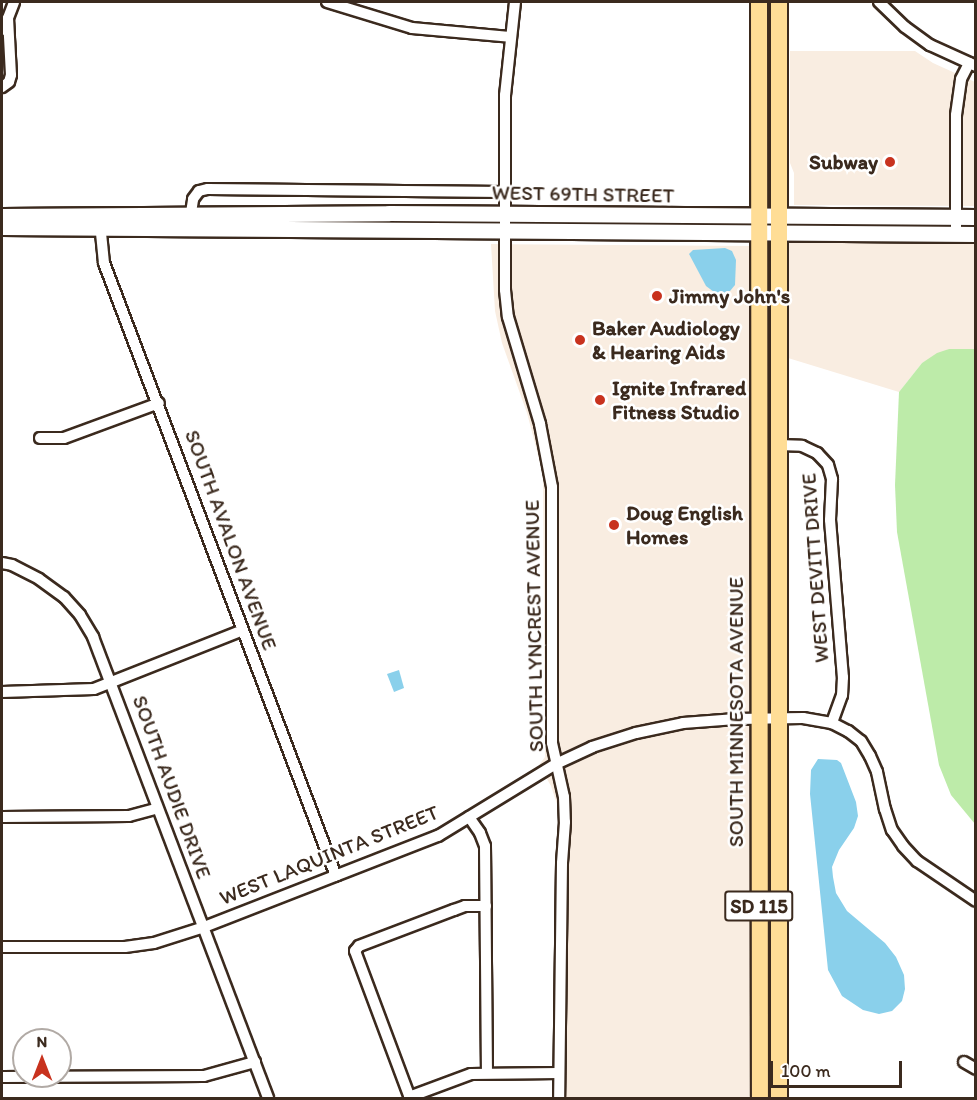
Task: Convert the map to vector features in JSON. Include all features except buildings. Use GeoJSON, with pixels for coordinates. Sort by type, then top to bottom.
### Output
{"type":"FeatureCollection","features":[{"type":"Feature","properties":{"kind":"main road","name":"SOUTH MINNESOTA AVENUE"},"geometry":{"type":"LineString","coordinates":[[759,2],[760,1098]]}},
{"type":"Feature","properties":{"kind":"main road","name":"SOUTH MINNESOTA AVENUE"},"geometry":{"type":"LineString","coordinates":[[779,2],[779,1098]]}},
{"type":"Feature","properties":{"kind":"main road","name":"WEST 69TH STREET"},"geometry":{"type":"LineString","coordinates":[[190,222],[503,213],[759,225],[780,234],[975,234]]}},
{"type":"Feature","properties":{"kind":"main road","name":"WEST 69TH STREET"},"geometry":{"type":"LineString","coordinates":[[2,216],[100,222]]}},
{"type":"Feature","properties":{"kind":"main road","name":"WEST 69TH STREET"},"geometry":{"type":"LineString","coordinates":[[2,227],[100,222],[190,222],[503,230],[759,225],[780,216],[975,217]]}},
{"type":"Feature","properties":{"kind":"street"},"geometry":{"type":"LineString","coordinates":[[2,30],[14,2]]}},
{"type":"Feature","properties":{"kind":"street"},"geometry":{"type":"LineString","coordinates":[[327,2],[412,28],[510,37]]}},
{"type":"Feature","properties":{"kind":"street","name":"SOUTH LYNCREST AVENUE"},"geometry":{"type":"LineString","coordinates":[[515,2],[504,95],[503,230],[508,317],[540,424],[552,487],[552,742],[564,797],[566,822],[562,863],[559,1098]]}},
{"type":"Feature","properties":{"kind":"street"},"geometry":{"type":"LineString","coordinates":[[879,2],[905,27],[930,45],[972,65],[961,79],[956,115],[956,234]]}},
{"type":"Feature","properties":{"kind":"street"},"geometry":{"type":"LineString","coordinates":[[2,87],[9,82],[11,75],[8,18]]}},
{"type":"Feature","properties":{"kind":"street","name":"WEST 69TH STREET"},"geometry":{"type":"LineString","coordinates":[[190,222],[193,199],[199,191],[208,189],[503,192]]}},
{"type":"Feature","properties":{"kind":"street","name":"SOUTH AVALON AVENUE"},"geometry":{"type":"LineString","coordinates":[[100,222],[104,263],[159,403],[336,876]]}},
{"type":"Feature","properties":{"kind":"street"},"geometry":{"type":"LineString","coordinates":[[40,438],[64,438],[159,403]]}},
{"type":"Feature","properties":{"kind":"street","name":"WEST DEVITT DRIVE"},"geometry":{"type":"LineString","coordinates":[[778,445],[802,446],[817,453],[828,465],[832,479],[830,520],[843,677],[842,695],[832,723]]}},
{"type":"Feature","properties":{"kind":"street","name":"SOUTH AUDIE DRIVE"},"geometry":{"type":"LineString","coordinates":[[2,563],[12,565],[39,579],[64,597],[80,615],[93,637],[112,681],[156,809],[204,927],[268,1098]]}},
{"type":"Feature","properties":{"kind":"street"},"geometry":{"type":"LineString","coordinates":[[2,692],[78,691],[112,681],[243,630]]}},
{"type":"Feature","properties":{"kind":"street","name":"WEST LAQUINTA STREET"},"geometry":{"type":"LineString","coordinates":[[2,947],[125,947],[154,943],[204,927],[438,836],[556,764],[592,747],[636,733],[683,723],[759,719],[803,718],[832,723]]}},
{"type":"Feature","properties":{"kind":"street"},"geometry":{"type":"LineString","coordinates":[[832,723],[861,741],[877,772],[892,831],[903,846],[917,861],[975,901]]}},
{"type":"Feature","properties":{"kind":"street"},"geometry":{"type":"LineString","coordinates":[[2,817],[129,816],[156,809]]}},
{"type":"Feature","properties":{"kind":"street"},"geometry":{"type":"LineString","coordinates":[[469,817],[480,833],[485,846],[487,1073]]}},
{"type":"Feature","properties":{"kind":"street"},"geometry":{"type":"LineString","coordinates":[[486,906],[465,906],[453,910],[359,946],[354,951],[409,1098],[471,1074],[559,1073]]}},
{"type":"Feature","properties":{"kind":"street"},"geometry":{"type":"LineString","coordinates":[[2,1077],[204,1076],[255,1062]]}},
{"type":"Feature","properties":{"kind":"street"},"geometry":{"type":"LineString","coordinates":[[964,1062],[975,1069]]}},
{"type":"Feature","properties":{"kind":"shaded area"},"geometry":{"type":"Polygon","coordinates":[[[790,51],[915,51],[933,63],[975,82],[975,206],[794,205],[794,173],[790,163],[790,51]]]}},
{"type":"Feature","properties":{"kind":"shaded area"},"geometry":{"type":"Polygon","coordinates":[[[787,241],[975,244],[975,349],[949,349],[922,363],[899,392],[788,358],[787,241]]]}},
{"type":"Feature","properties":{"kind":"shaded area"},"geometry":{"type":"Polygon","coordinates":[[[491,244],[752,246],[750,1098],[552,1098],[559,810],[551,786],[539,765],[545,757],[543,474],[527,413],[502,343],[495,311],[491,244]]]}},
{"type":"Feature","properties":{"kind":"green space"},"geometry":{"type":"Polygon","coordinates":[[[949,349],[975,349],[975,824],[951,795],[939,765],[897,532],[895,485],[899,392],[922,363],[937,353],[949,349]]]}},
{"type":"Feature","properties":{"kind":"water"},"geometry":{"type":"Polygon","coordinates":[[[725,248],[732,251],[736,260],[735,285],[730,291],[718,295],[706,286],[689,254],[693,250],[725,248]]]}},
{"type":"Feature","properties":{"kind":"water"},"geometry":{"type":"Polygon","coordinates":[[[399,670],[404,688],[394,692],[387,674],[399,670]]]}},
{"type":"Feature","properties":{"kind":"water"},"geometry":{"type":"Polygon","coordinates":[[[818,759],[837,760],[841,763],[856,802],[858,816],[854,828],[839,850],[832,867],[833,877],[836,893],[847,911],[885,943],[896,957],[904,975],[905,989],[902,1001],[892,1011],[879,1014],[863,1010],[842,996],[828,970],[810,794],[811,770],[818,759]]]}},
{"type":"Feature","properties":{"kind":"place","name":"Subway"},"geometry":{"type":"Point","coordinates":[890,162]}},
{"type":"Feature","properties":{"kind":"place","name":"Jimmy John's"},"geometry":{"type":"Point","coordinates":[657,296]}},
{"type":"Feature","properties":{"kind":"place","name":"Baker Audiology & Hearing Aids"},"geometry":{"type":"Point","coordinates":[580,340]}},
{"type":"Feature","properties":{"kind":"place","name":"Ignite Infrared Fitness Studio"},"geometry":{"type":"Point","coordinates":[600,400]}},
{"type":"Feature","properties":{"kind":"place","name":"Doug English Homes"},"geometry":{"type":"Point","coordinates":[614,525]}}]}
